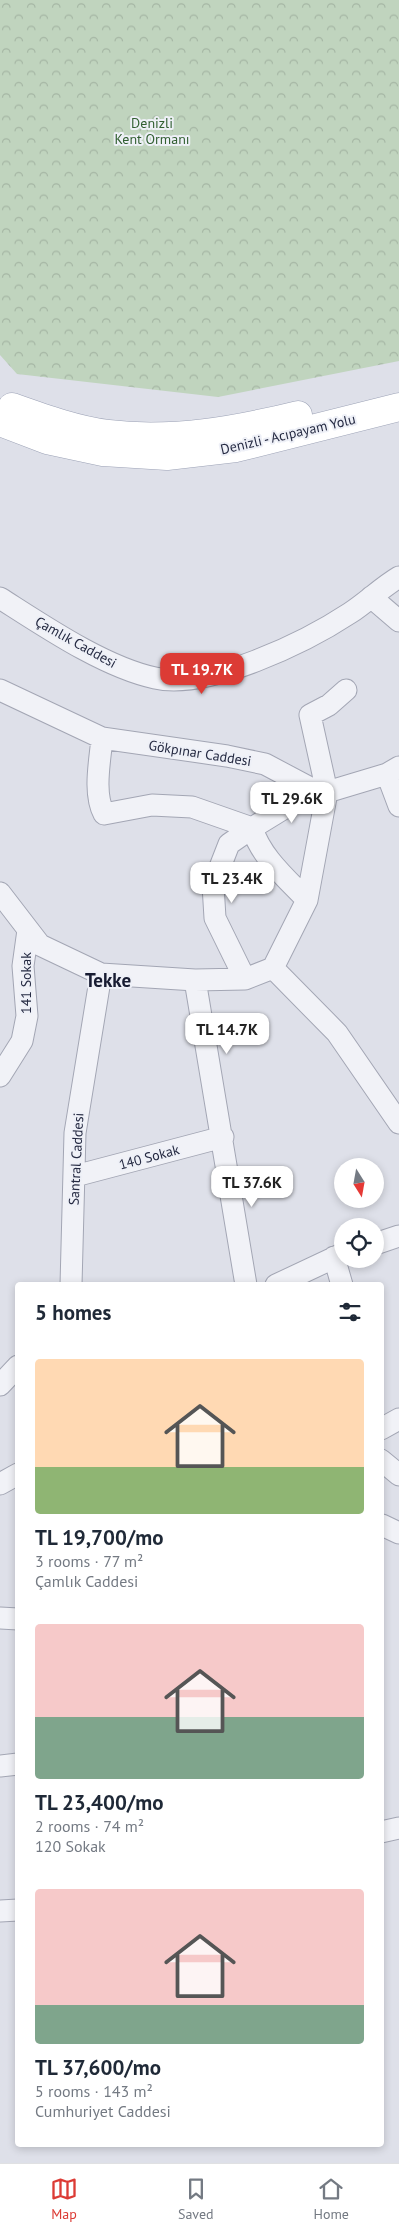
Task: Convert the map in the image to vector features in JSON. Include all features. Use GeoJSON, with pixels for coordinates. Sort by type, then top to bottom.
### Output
{"type":"FeatureCollection","features":[{"type":"Feature","properties":{"kind":"main road","name":"Denizli - Acıpayam Yolu"},"geometry":{"type":"LineString","coordinates":[[0,403],[52,421],[108,434],[170,437],[230,429],[289,417],[399,389]]}},
{"type":"Feature","properties":{"kind":"main road","name":"Denizli - Acıpayam Yolu"},"geometry":{"type":"LineString","coordinates":[[0,422],[47,440],[103,452],[167,456],[236,448],[399,407]]}},
{"type":"Feature","properties":{"kind":"street","name":"Çamlık Caddesi"},"geometry":{"type":"LineString","coordinates":[[0,598],[63,638],[123,667],[156,679],[190,679],[226,672],[291,645],[349,613],[399,577]]}},
{"type":"Feature","properties":{"kind":"street"},"geometry":{"type":"LineString","coordinates":[[371,597],[399,621]]}},
{"type":"Feature","properties":{"kind":"street","name":"Gökpınar Caddesi"},"geometry":{"type":"LineString","coordinates":[[0,690],[102,738],[265,764],[320,791]]}},
{"type":"Feature","properties":{"kind":"street"},"geometry":{"type":"LineString","coordinates":[[0,893],[40,945],[101,974],[195,980],[245,979],[274,968],[307,900],[320,791],[310,715],[329,705],[346,690]]}},
{"type":"Feature","properties":{"kind":"street"},"geometry":{"type":"LineString","coordinates":[[102,738],[99,780],[100,807],[104,814],[152,806],[192,807],[252,828]]}},
{"type":"Feature","properties":{"kind":"street"},"geometry":{"type":"LineString","coordinates":[[245,979],[215,918],[213,885],[229,844],[252,828],[320,791],[393,770],[399,806]]}},
{"type":"Feature","properties":{"kind":"street"},"geometry":{"type":"LineString","coordinates":[[252,828],[257,843],[279,872],[307,900]]}},
{"type":"Feature","properties":{"kind":"street","name":"141 Sokak"},"geometry":{"type":"LineString","coordinates":[[0,1076],[22,1041],[27,1016],[23,966],[28,930]]}},
{"type":"Feature","properties":{"kind":"street"},"geometry":{"type":"LineString","coordinates":[[274,968],[337,1033],[399,1122]]}},
{"type":"Feature","properties":{"kind":"street","name":"Santral Caddesi"},"geometry":{"type":"LineString","coordinates":[[69,1280],[75,1176],[75,1133],[101,974]]}},
{"type":"Feature","properties":{"kind":"street"},"geometry":{"type":"LineString","coordinates":[[195,980],[223,1137],[246,1282]]}},
{"type":"Feature","properties":{"kind":"street","name":"140 Sokak"},"geometry":{"type":"LineString","coordinates":[[75,1176],[223,1137]]}},
{"type":"Feature","properties":{"kind":"street"},"geometry":{"type":"LineString","coordinates":[[384,1241],[399,1236]]}},
{"type":"Feature","properties":{"kind":"street"},"geometry":{"type":"LineString","coordinates":[[282,1282],[334,1257]]}},
{"type":"Feature","properties":{"kind":"street"},"geometry":{"type":"LineString","coordinates":[[340,1268],[342,1282]]}},
{"type":"Feature","properties":{"kind":"street"},"geometry":{"type":"LineString","coordinates":[[0,1385],[15,1369]]}},
{"type":"Feature","properties":{"kind":"street"},"geometry":{"type":"LineString","coordinates":[[384,1463],[399,1476]]}},
{"type":"Feature","properties":{"kind":"street"},"geometry":{"type":"LineString","coordinates":[[0,1484],[15,1476]]}},
{"type":"Feature","properties":{"kind":"street"},"geometry":{"type":"LineString","coordinates":[[384,1526],[399,1533]]}},
{"type":"Feature","properties":{"kind":"street"},"geometry":{"type":"LineString","coordinates":[[0,1618],[15,1619]]}},
{"type":"Feature","properties":{"kind":"street"},"geometry":{"type":"LineString","coordinates":[[0,1766],[15,1764]]}},
{"type":"Feature","properties":{"kind":"street"},"geometry":{"type":"LineString","coordinates":[[384,1831],[399,1828]]}},
{"type":"Feature","properties":{"kind":"street"},"geometry":{"type":"LineString","coordinates":[[0,1912],[15,1910]]}},
{"type":"Feature","properties":{"kind":"green space","name":"Denizli Kent Ormanı"},"geometry":{"type":"Polygon","coordinates":[[[0,0],[399,0],[399,361],[218,397],[17,374],[0,355],[0,0]]]}},
{"type":"Feature","properties":{"kind":"district","name":"Tekke"},"geometry":{"type":"Point","coordinates":[108,980]}}]}
